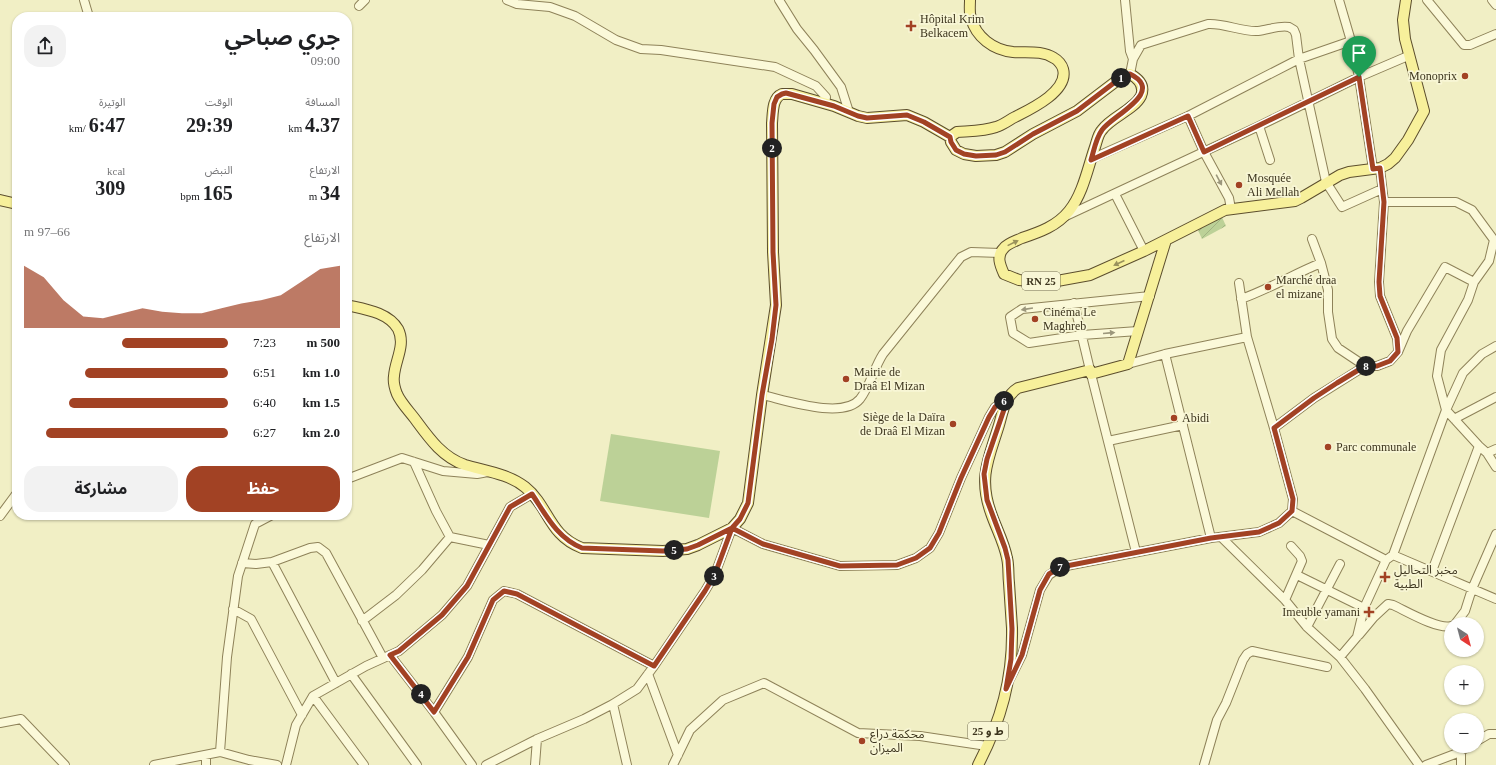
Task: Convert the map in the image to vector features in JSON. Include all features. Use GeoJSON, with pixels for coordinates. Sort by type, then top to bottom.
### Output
{"type":"FeatureCollection","features":[{"type":"Feature","properties":{"kind":"main road"},"geometry":{"type":"LineString","coordinates":[[950,137],[957,132],[996,127],[1030,110],[1056,91],[1062,84],[1065,75],[1062,66],[1055,58],[1044,53],[1012,52],[1002,50],[992,46],[981,38],[970,17],[970,0]]}},
{"type":"Feature","properties":{"kind":"main road"},"geometry":{"type":"LineString","coordinates":[[978,765],[985,746],[1000,715],[1011,659],[1012,636],[1008,560],[987,500],[984,474],[987,459],[1011,392],[1018,388],[1128,364],[1166,240],[1217,214],[1232,209],[1295,201],[1308,195],[1326,182],[1349,172],[1376,168],[1395,158],[1408,140],[1424,111],[1408,56],[1404,35],[1403,20],[1406,0]]}},
{"type":"Feature","properties":{"kind":"main road"},"geometry":{"type":"LineString","coordinates":[[352,306],[384,316],[390,319],[398,329],[401,347],[394,376],[394,384],[398,395],[433,444],[450,458],[516,481],[532,494],[559,533],[574,545],[582,548],[663,551],[687,549],[732,528],[740,519],[748,503],[762,395],[772,339],[776,305],[772,244],[772,123],[774,104],[779,95],[786,93],[834,106],[867,118],[907,115],[924,122],[950,137],[956,150],[964,154],[976,156],[996,155],[1005,152],[1033,134],[1077,111],[1123,76],[1130,74],[1141,82],[1141,96],[1136,102],[1102,129],[1078,196],[1070,210],[1056,224],[1012,243],[1004,248],[1000,253]]}},
{"type":"Feature","properties":{"kind":"main road"},"geometry":{"type":"LineString","coordinates":[[0,200],[12,203]]}},
{"type":"Feature","properties":{"kind":"main road","name":"RN 25"},"geometry":{"type":"LineString","coordinates":[[1000,253],[999,260],[1004,274],[1019,280],[1057,281],[1090,275],[1166,240]]}},
{"type":"Feature","properties":{"kind":"main road","name":"ط و 25"},"geometry":{"type":"LineString","coordinates":[[972,765],[985,746]]}},
{"type":"Feature","properties":{"kind":"street"},"geometry":{"type":"LineString","coordinates":[[84,0],[88,12]]}},
{"type":"Feature","properties":{"kind":"street"},"geometry":{"type":"LineString","coordinates":[[359,6],[365,0]]}},
{"type":"Feature","properties":{"kind":"street"},"geometry":{"type":"LineString","coordinates":[[507,0],[550,6],[575,16],[616,40],[641,49],[661,50],[775,68],[816,86],[826,97],[825,104]]}},
{"type":"Feature","properties":{"kind":"street"},"geometry":{"type":"LineString","coordinates":[[778,0],[797,29],[841,87],[848,112]]}},
{"type":"Feature","properties":{"kind":"street"},"geometry":{"type":"LineString","coordinates":[[1126,0],[1130,51],[1133,59]]}},
{"type":"Feature","properties":{"kind":"street"},"geometry":{"type":"LineString","coordinates":[[1339,0],[1351,41],[1376,168],[1382,189],[1384,202],[1379,282],[1380,296],[1397,338],[1398,352]]}},
{"type":"Feature","properties":{"kind":"street"},"geometry":{"type":"LineString","coordinates":[[1427,0],[1464,45],[1470,45],[1496,34]]}},
{"type":"Feature","properties":{"kind":"street"},"geometry":{"type":"LineString","coordinates":[[1492,0],[1496,5]]}},
{"type":"Feature","properties":{"kind":"street"},"geometry":{"type":"LineString","coordinates":[[1130,74],[1133,59],[1141,45],[1208,24],[1257,31],[1289,27],[1295,32],[1299,59],[1326,182],[1342,207],[1382,189]]}},
{"type":"Feature","properties":{"kind":"street"},"geometry":{"type":"LineString","coordinates":[[1091,160],[1188,116],[1299,59],[1351,41]]}},
{"type":"Feature","properties":{"kind":"street"},"geometry":{"type":"LineString","coordinates":[[1063,218],[1259,126],[1359,77],[1408,56]]}},
{"type":"Feature","properties":{"kind":"street"},"geometry":{"type":"LineString","coordinates":[[1188,116],[1232,209]]}},
{"type":"Feature","properties":{"kind":"street"},"geometry":{"type":"LineString","coordinates":[[1259,126],[1270,160]]}},
{"type":"Feature","properties":{"kind":"street"},"geometry":{"type":"LineString","coordinates":[[1115,194],[1144,251]]}},
{"type":"Feature","properties":{"kind":"street"},"geometry":{"type":"LineString","coordinates":[[1384,202],[1456,202],[1472,210],[1494,240],[1488,261],[1474,282],[1468,300],[1441,350],[1437,376],[1446,410],[1487,453],[1496,467]]}},
{"type":"Feature","properties":{"kind":"street"},"geometry":{"type":"LineString","coordinates":[[1312,239],[1321,263],[1328,290],[1328,312],[1332,339],[1338,348],[1365,366]]}},
{"type":"Feature","properties":{"kind":"street"},"geometry":{"type":"LineString","coordinates":[[762,395],[805,405],[822,407],[839,408],[853,405],[860,399],[869,383],[875,366],[883,354],[961,257],[971,252],[1000,253]]}},
{"type":"Feature","properties":{"kind":"street"},"geometry":{"type":"LineString","coordinates":[[1241,299],[1268,289],[1294,274],[1321,263]]}},
{"type":"Feature","properties":{"kind":"street"},"geometry":{"type":"LineString","coordinates":[[1274,428],[1314,398],[1365,366],[1377,366],[1390,361],[1398,352],[1407,332],[1445,267],[1474,282]]}},
{"type":"Feature","properties":{"kind":"street"},"geometry":{"type":"LineString","coordinates":[[1005,693],[1022,655],[1040,590],[1049,574],[1061,567],[1136,552],[1211,538],[1259,532],[1279,523],[1292,511],[1293,499],[1247,337],[1239,283]]}},
{"type":"Feature","properties":{"kind":"street"},"geometry":{"type":"LineString","coordinates":[[1138,331],[1029,343],[1013,333],[1010,317],[1022,309],[1150,296]]}},
{"type":"Feature","properties":{"kind":"street"},"geometry":{"type":"LineString","coordinates":[[1074,303],[1136,552]]}},
{"type":"Feature","properties":{"kind":"street"},"geometry":{"type":"LineString","coordinates":[[1128,364],[1165,354],[1247,337]]}},
{"type":"Feature","properties":{"kind":"street"},"geometry":{"type":"LineString","coordinates":[[1357,638],[1364,608],[1389,557],[1446,410],[1463,373],[1482,354],[1496,346]]}},
{"type":"Feature","properties":{"kind":"street"},"geometry":{"type":"LineString","coordinates":[[1165,354],[1211,538]]}},
{"type":"Feature","properties":{"kind":"street"},"geometry":{"type":"LineString","coordinates":[[1454,419],[1496,397]]}},
{"type":"Feature","properties":{"kind":"street"},"geometry":{"type":"LineString","coordinates":[[486,765],[537,739],[584,719],[613,704],[637,689],[705,591],[715,574],[732,528],[763,544],[840,566],[897,565],[916,558],[930,548],[939,533],[961,478],[989,417],[995,407],[1008,398]]}},
{"type":"Feature","properties":{"kind":"street"},"geometry":{"type":"LineString","coordinates":[[1108,441],[1183,425]]}},
{"type":"Feature","properties":{"kind":"street"},"geometry":{"type":"LineString","coordinates":[[1432,572],[1479,446]]}},
{"type":"Feature","properties":{"kind":"street"},"geometry":{"type":"LineString","coordinates":[[1487,453],[1496,449]]}},
{"type":"Feature","properties":{"kind":"street"},"geometry":{"type":"LineString","coordinates":[[352,477],[402,458],[443,471],[477,474],[490,472]]}},
{"type":"Feature","properties":{"kind":"street"},"geometry":{"type":"LineString","coordinates":[[414,462],[436,511],[450,537]]}},
{"type":"Feature","properties":{"kind":"street"},"geometry":{"type":"LineString","coordinates":[[286,765],[296,725],[313,696],[351,674],[399,651],[442,615],[467,586],[510,507],[532,494]]}},
{"type":"Feature","properties":{"kind":"street"},"geometry":{"type":"LineString","coordinates":[[0,516],[12,500]]}},
{"type":"Feature","properties":{"kind":"street"},"geometry":{"type":"LineString","coordinates":[[1292,511],[1389,557],[1432,572],[1496,599]]}},
{"type":"Feature","properties":{"kind":"street"},"geometry":{"type":"LineString","coordinates":[[220,752],[227,657],[238,576],[255,524],[263,520]]}},
{"type":"Feature","properties":{"kind":"street"},"geometry":{"type":"LineString","coordinates":[[1460,617],[1465,611],[1472,589],[1496,534]]}},
{"type":"Feature","properties":{"kind":"street"},"geometry":{"type":"LineString","coordinates":[[450,537],[489,545]]}},
{"type":"Feature","properties":{"kind":"street"},"geometry":{"type":"LineString","coordinates":[[362,621],[396,595],[422,570],[450,537]]}},
{"type":"Feature","properties":{"kind":"street"},"geometry":{"type":"LineString","coordinates":[[1221,537],[1285,600],[1307,627],[1340,657],[1419,765]]}},
{"type":"Feature","properties":{"kind":"street"},"geometry":{"type":"LineString","coordinates":[[1285,600],[1302,561],[1300,556],[1291,546]]}},
{"type":"Feature","properties":{"kind":"street"},"geometry":{"type":"LineString","coordinates":[[242,563],[256,564],[272,562],[310,548],[318,548],[326,553],[362,621],[386,657],[434,712],[472,765]]}},
{"type":"Feature","properties":{"kind":"street"},"geometry":{"type":"LineString","coordinates":[[272,562],[336,683]]}},
{"type":"Feature","properties":{"kind":"street"},"geometry":{"type":"LineString","coordinates":[[1307,627],[1340,564]]}},
{"type":"Feature","properties":{"kind":"street"},"geometry":{"type":"LineString","coordinates":[[1297,575],[1364,608]]}},
{"type":"Feature","properties":{"kind":"street"},"geometry":{"type":"LineString","coordinates":[[434,712],[468,657],[493,600],[504,591],[517,594],[654,666]]}},
{"type":"Feature","properties":{"kind":"street"},"geometry":{"type":"LineString","coordinates":[[1340,657],[1374,617],[1388,604],[1435,624],[1444,626]]}},
{"type":"Feature","properties":{"kind":"street"},"geometry":{"type":"LineString","coordinates":[[233,608],[251,619],[302,715]]}},
{"type":"Feature","properties":{"kind":"street"},"geometry":{"type":"LineString","coordinates":[[1204,765],[1217,720],[1247,654],[1252,651],[1327,667]]}},
{"type":"Feature","properties":{"kind":"street"},"geometry":{"type":"LineString","coordinates":[[351,674],[417,765]]}},
{"type":"Feature","properties":{"kind":"street"},"geometry":{"type":"LineString","coordinates":[[648,674],[678,755]]}},
{"type":"Feature","properties":{"kind":"street"},"geometry":{"type":"LineString","coordinates":[[673,765],[690,730],[723,700],[764,683],[858,733],[920,736],[985,746]]}},
{"type":"Feature","properties":{"kind":"street"},"geometry":{"type":"LineString","coordinates":[[313,696],[364,765]]}},
{"type":"Feature","properties":{"kind":"street"},"geometry":{"type":"LineString","coordinates":[[613,704],[627,765]]}},
{"type":"Feature","properties":{"kind":"street"},"geometry":{"type":"LineString","coordinates":[[0,723],[21,719],[65,765]]}},
{"type":"Feature","properties":{"kind":"street"},"geometry":{"type":"LineString","coordinates":[[1484,737],[1489,734],[1496,734]]}},
{"type":"Feature","properties":{"kind":"street"},"geometry":{"type":"LineString","coordinates":[[535,765],[537,739]]}},
{"type":"Feature","properties":{"kind":"street"},"geometry":{"type":"LineString","coordinates":[[154,765],[220,752],[249,760],[277,765]]}},
{"type":"Feature","properties":{"kind":"street"},"geometry":{"type":"LineString","coordinates":[[1426,765],[1458,753]]}},
{"type":"Feature","properties":{"kind":"street"},"geometry":{"type":"LineString","coordinates":[[1461,753],[1461,765]]}},
{"type":"Feature","properties":{"kind":"street"},"geometry":{"type":"LineString","coordinates":[[206,755],[206,765]]}},
{"type":"Feature","properties":{"kind":"green space"},"geometry":{"type":"Polygon","coordinates":[[[1221,215],[1226,226],[1202,239],[1197,228],[1221,215]]]}},
{"type":"Feature","properties":{"kind":"green space"},"geometry":{"type":"Polygon","coordinates":[[[611,434],[720,451],[709,518],[600,501],[611,434]]]}},
{"type":"Feature","properties":{"kind":"place","name":"Hôpital Krim Belkacem"},"geometry":{"type":"Point","coordinates":[911,26]}},
{"type":"Feature","properties":{"kind":"place","name":"Monoprix"},"geometry":{"type":"Point","coordinates":[1465,76]}},
{"type":"Feature","properties":{"kind":"place","name":"Mosquée Ali Mellah"},"geometry":{"type":"Point","coordinates":[1239,185]}},
{"type":"Feature","properties":{"kind":"place","name":"Marché draa el mizane"},"geometry":{"type":"Point","coordinates":[1268,287]}},
{"type":"Feature","properties":{"kind":"place","name":"Cinéma Le Maghreb"},"geometry":{"type":"Point","coordinates":[1035,319]}},
{"type":"Feature","properties":{"kind":"place","name":"Mairie de Draâ El Mizan"},"geometry":{"type":"Point","coordinates":[846,379]}},
{"type":"Feature","properties":{"kind":"place","name":"Abidi"},"geometry":{"type":"Point","coordinates":[1174,418]}},
{"type":"Feature","properties":{"kind":"place","name":"Siège de la Daïra de Draâ El Mizan"},"geometry":{"type":"Point","coordinates":[953,424]}},
{"type":"Feature","properties":{"kind":"place","name":"Parc communale"},"geometry":{"type":"Point","coordinates":[1328,447]}},
{"type":"Feature","properties":{"kind":"place","name":"مخبر التحاليل الطبية"},"geometry":{"type":"Point","coordinates":[1385,577]}},
{"type":"Feature","properties":{"kind":"place","name":"Imeuble yamani"},"geometry":{"type":"Point","coordinates":[1369,612]}},
{"type":"Feature","properties":{"kind":"place","name":"محكمة دراع الميزان"},"geometry":{"type":"Point","coordinates":[862,741]}},
{"type":"Feature","properties":{"kind":"route"},"geometry":{"type":"LineString","coordinates":[[1359,77],[1204,152],[1188,116],[1091,160],[1102,129],[1136,102],[1141,96],[1141,82],[1130,74],[1123,76],[1089,103],[1060,121],[1033,134],[1005,152],[988,156],[964,154],[956,150],[950,137],[924,122],[907,115],[867,118],[834,106],[792,94],[786,93],[779,95],[774,104],[772,123],[773,252],[776,305],[747,508],[732,528],[715,574],[705,591],[654,666],[517,594],[504,591],[493,600],[468,657],[434,712],[390,655],[399,651],[442,615],[467,586],[510,507],[532,494],[559,533],[574,545],[582,548],[663,551],[687,549],[732,528],[763,544],[840,566],[897,565],[916,558],[930,548],[939,533],[961,478],[989,417],[995,407],[1008,398],[987,459],[984,474],[990,513],[1005,548],[1008,560],[1012,629],[1011,659],[1006,689],[1022,655],[1040,590],[1049,574],[1061,567],[1211,538],[1259,532],[1279,523],[1292,511],[1293,499],[1274,428],[1337,383],[1365,366],[1377,366],[1390,361],[1398,352],[1397,338],[1380,296],[1379,264],[1384,202],[1380,168],[1373,169],[1359,77]]}}]}
